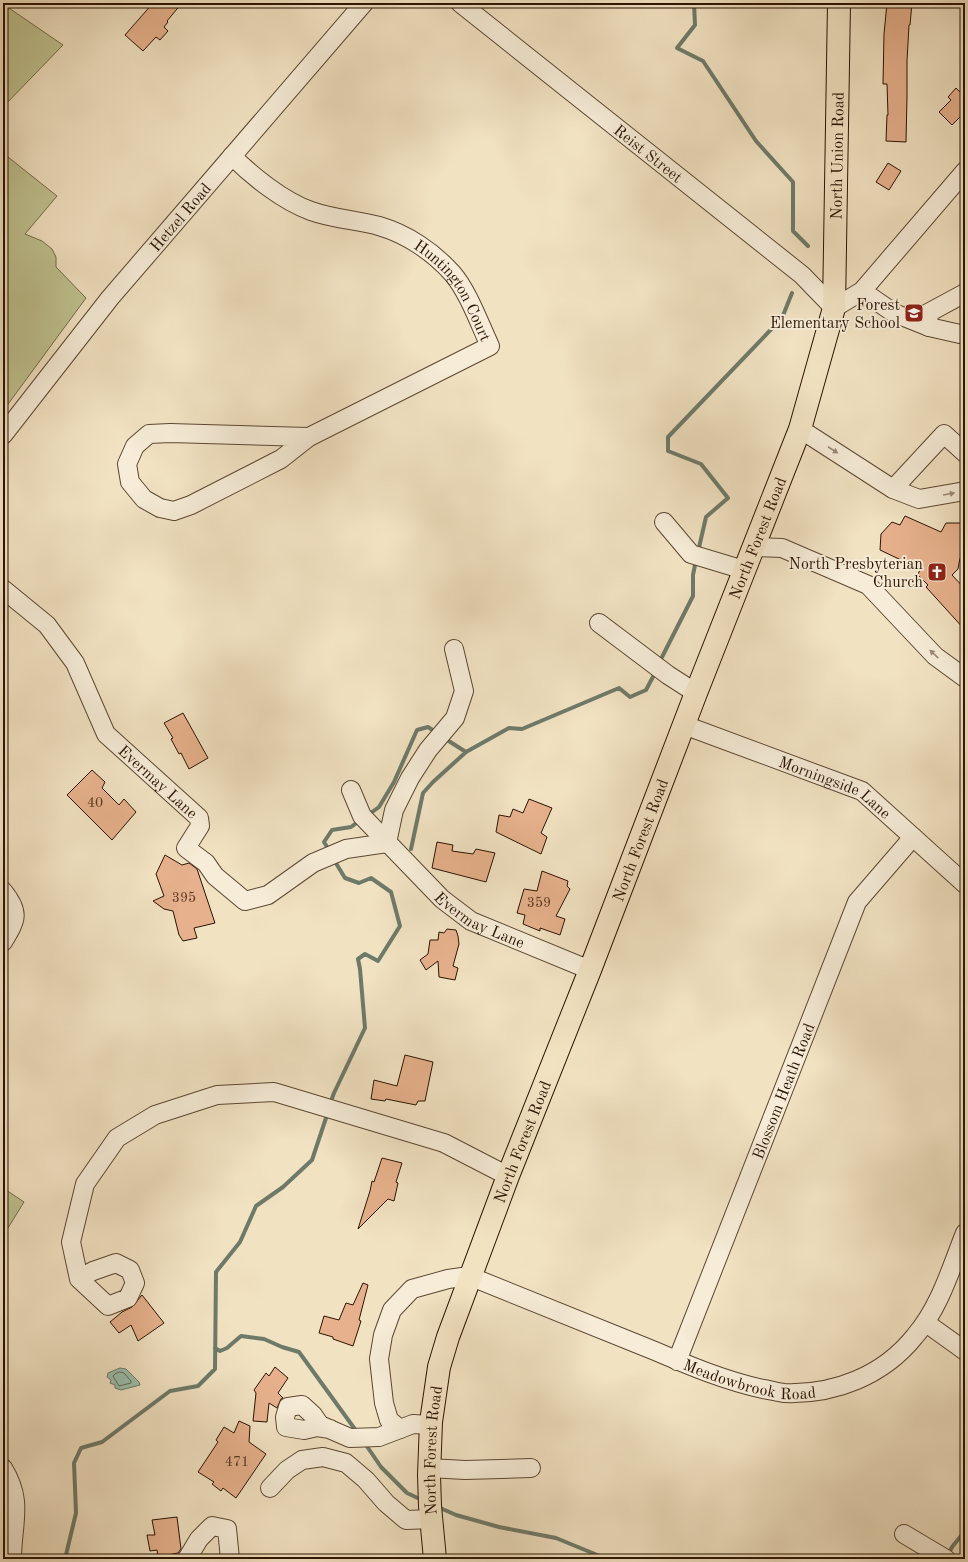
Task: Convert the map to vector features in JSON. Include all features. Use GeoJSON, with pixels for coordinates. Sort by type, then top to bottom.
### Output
{"type":"FeatureCollection","features":[{"type":"Feature","properties":{"kind":"main road","name":"North Union Road"},"geometry":{"type":"LineString","coordinates":[[834,308],[839,3]]}},
{"type":"Feature","properties":{"kind":"main road","name":"North Forest Road"},"geometry":{"type":"LineString","coordinates":[[436,1559],[431,1519],[429,1468],[430,1425],[439,1367],[448,1337],[469,1276],[590,970],[696,693],[800,429],[834,308]]}},
{"type":"Feature","properties":{"kind":"street","name":"Hetzel Road"},"geometry":{"type":"LineString","coordinates":[[3,435],[110,298],[364,3]]}},
{"type":"Feature","properties":{"kind":"street","name":"Reist Street"},"geometry":{"type":"LineString","coordinates":[[460,3],[802,275],[834,308]]}},
{"type":"Feature","properties":{"kind":"street","name":"Huntington Court"},"geometry":{"type":"LineString","coordinates":[[232,156],[264,183],[295,205],[328,216],[379,226],[402,235],[423,247],[454,275],[466,295],[490,346],[310,437],[281,459],[191,505],[174,511],[160,508],[144,498],[130,482],[127,464],[134,446],[149,434],[170,433],[310,437]]}},
{"type":"Feature","properties":{"kind":"street"},"geometry":{"type":"LineString","coordinates":[[834,308],[862,291],[965,171]]}},
{"type":"Feature","properties":{"kind":"street"},"geometry":{"type":"LineString","coordinates":[[862,291],[894,313],[929,327],[960,334],[965,333]]}},
{"type":"Feature","properties":{"kind":"street"},"geometry":{"type":"LineString","coordinates":[[929,327],[928,314],[965,293]]}},
{"type":"Feature","properties":{"kind":"street"},"geometry":{"type":"LineString","coordinates":[[800,429],[893,489],[919,500],[965,491]]}},
{"type":"Feature","properties":{"kind":"street"},"geometry":{"type":"LineString","coordinates":[[893,489],[944,434],[965,453]]}},
{"type":"Feature","properties":{"kind":"street"},"geometry":{"type":"LineString","coordinates":[[664,522],[690,554],[744,570]]}},
{"type":"Feature","properties":{"kind":"street"},"geometry":{"type":"LineString","coordinates":[[753,547],[782,548],[868,585],[935,656],[965,678]]}},
{"type":"Feature","properties":{"kind":"street","name":"Evermay Lane"},"geometry":{"type":"LineString","coordinates":[[3,589],[47,625],[75,663],[106,734],[199,818],[200,826],[186,848],[206,864],[215,876],[245,902],[268,895],[313,863],[326,857],[346,849],[387,843]]}},
{"type":"Feature","properties":{"kind":"street"},"geometry":{"type":"LineString","coordinates":[[599,623],[668,675],[696,693]]}},
{"type":"Feature","properties":{"kind":"street"},"geometry":{"type":"LineString","coordinates":[[387,843],[394,810],[410,778],[428,750],[455,718],[464,691],[454,649]]}},
{"type":"Feature","properties":{"kind":"street","name":"Morningside Lane"},"geometry":{"type":"LineString","coordinates":[[684,725],[862,791],[965,884]]}},
{"type":"Feature","properties":{"kind":"street","name":"Evermay Lane"},"geometry":{"type":"LineString","coordinates":[[351,790],[362,816],[442,899],[470,921],[590,970]]}},
{"type":"Feature","properties":{"kind":"street","name":"Blossom Heath Road"},"geometry":{"type":"LineString","coordinates":[[677,1360],[856,902],[913,837]]}},
{"type":"Feature","properties":{"kind":"street"},"geometry":{"type":"LineString","coordinates":[[3,891],[15,909],[14,924],[3,942]]}},
{"type":"Feature","properties":{"kind":"street"},"geometry":{"type":"LineString","coordinates":[[79,1279],[71,1242],[85,1184],[117,1138],[155,1115],[217,1094],[274,1092],[444,1143],[508,1176]]}},
{"type":"Feature","properties":{"kind":"street","name":"Meadowbrook Road"},"geometry":{"type":"LineString","coordinates":[[469,1276],[677,1360],[744,1385],[783,1393],[818,1391],[832,1389],[878,1370],[894,1358],[914,1338],[926,1323],[942,1291],[965,1233]]}},
{"type":"Feature","properties":{"kind":"street"},"geometry":{"type":"LineString","coordinates":[[400,1429],[389,1420],[384,1403],[379,1359],[383,1336],[392,1310],[412,1289],[448,1279],[469,1276]]}},
{"type":"Feature","properties":{"kind":"street"},"geometry":{"type":"LineString","coordinates":[[926,1323],[965,1351]]}},
{"type":"Feature","properties":{"kind":"street"},"geometry":{"type":"LineString","coordinates":[[330,1429],[350,1438],[379,1437],[413,1424],[430,1425]]}},
{"type":"Feature","properties":{"kind":"street"},"geometry":{"type":"LineString","coordinates":[[270,1488],[287,1470],[302,1460],[323,1457],[346,1463],[366,1480],[386,1503],[406,1520],[431,1519]]}},
{"type":"Feature","properties":{"kind":"street"},"geometry":{"type":"LineString","coordinates":[[3,1468],[16,1498],[12,1559]]}},
{"type":"Feature","properties":{"kind":"street"},"geometry":{"type":"LineString","coordinates":[[429,1468],[464,1470],[531,1468]]}},
{"type":"Feature","properties":{"kind":"street"},"geometry":{"type":"LineString","coordinates":[[187,1559],[199,1539],[212,1526],[227,1529],[230,1559]]}},
{"type":"Feature","properties":{"kind":"street"},"geometry":{"type":"LineString","coordinates":[[904,1534],[946,1559]]}},
{"type":"Feature","properties":{"kind":"shaded area"},"geometry":{"type":"Polygon","coordinates":[[[3,4],[63,45],[3,107],[3,4]]]}},
{"type":"Feature","properties":{"kind":"shaded area"},"geometry":{"type":"Polygon","coordinates":[[[3,153],[57,196],[25,234],[42,241],[52,249],[56,257],[56,267],[86,298],[3,411],[3,153]]]}},
{"type":"Feature","properties":{"kind":"shaded area"},"geometry":{"type":"Polygon","coordinates":[[[3,1188],[24,1202],[3,1236],[3,1188]]]}},
{"type":"Feature","properties":{"kind":"water"},"geometry":{"type":"Polygon","coordinates":[[[120,1368],[126,1369],[139,1382],[140,1385],[121,1390],[115,1388],[115,1385],[110,1383],[111,1380],[107,1377],[108,1373],[120,1368]]]}},
{"type":"Feature","properties":{"kind":"building"},"geometry":{"type":"Polygon","coordinates":[[[153,3],[182,3],[164,27],[168,31],[160,40],[156,37],[143,51],[125,35],[153,3]]]}},
{"type":"Feature","properties":{"kind":"building"},"geometry":{"type":"Polygon","coordinates":[[[887,3],[912,3],[907,61],[906,142],[886,141],[888,115],[887,84],[883,84],[884,34],[887,3]]]}},
{"type":"Feature","properties":{"kind":"building"},"geometry":{"type":"Polygon","coordinates":[[[956,88],[965,97],[965,112],[952,125],[939,112],[951,100],[948,97],[956,88]]]}},
{"type":"Feature","properties":{"kind":"building"},"geometry":{"type":"Polygon","coordinates":[[[888,163],[901,171],[889,190],[876,182],[888,163]]]}},
{"type":"Feature","properties":{"kind":"building","name":"North Presbyterian Church"},"geometry":{"type":"Polygon","coordinates":[[[905,516],[941,532],[946,523],[965,523],[965,558],[960,558],[958,569],[952,575],[965,589],[965,630],[926,587],[928,585],[918,575],[920,569],[880,550],[881,534],[892,522],[900,525],[905,516]]]}},
{"type":"Feature","properties":{"kind":"building"},"geometry":{"type":"Polygon","coordinates":[[[183,713],[208,758],[189,769],[181,753],[179,754],[171,739],[173,738],[164,723],[183,713]]]}},
{"type":"Feature","properties":{"kind":"building"},"geometry":{"type":"Polygon","coordinates":[[[92,770],[105,782],[102,788],[119,805],[124,799],[136,812],[112,840],[67,795],[92,770]]]}},
{"type":"Feature","properties":{"kind":"building"},"geometry":{"type":"Polygon","coordinates":[[[529,799],[552,808],[541,833],[547,837],[541,854],[496,832],[499,815],[510,817],[513,809],[523,813],[529,799]]]}},
{"type":"Feature","properties":{"kind":"building"},"geometry":{"type":"Polygon","coordinates":[[[437,842],[453,845],[452,851],[473,854],[476,849],[495,853],[486,882],[432,868],[437,842]]]}},
{"type":"Feature","properties":{"kind":"building"},"geometry":{"type":"Polygon","coordinates":[[[165,855],[182,865],[189,863],[197,869],[215,923],[194,928],[197,938],[183,941],[179,935],[173,911],[164,909],[153,901],[164,896],[156,874],[165,855]]]}},
{"type":"Feature","properties":{"kind":"building"},"geometry":{"type":"Polygon","coordinates":[[[542,871],[568,881],[567,886],[570,889],[556,916],[565,919],[560,935],[540,928],[540,931],[523,924],[525,915],[517,913],[524,889],[537,891],[542,871]]]}},
{"type":"Feature","properties":{"kind":"building"},"geometry":{"type":"Polygon","coordinates":[[[447,929],[456,930],[458,936],[459,944],[453,966],[458,968],[455,980],[439,977],[438,961],[426,970],[420,960],[428,954],[430,940],[438,940],[439,932],[444,933],[447,929]]]}},
{"type":"Feature","properties":{"kind":"building"},"geometry":{"type":"Polygon","coordinates":[[[405,1055],[433,1062],[425,1101],[418,1101],[416,1105],[386,1099],[385,1101],[371,1099],[374,1080],[397,1086],[405,1055]]]}},
{"type":"Feature","properties":{"kind":"building"},"geometry":{"type":"Polygon","coordinates":[[[382,1158],[402,1163],[396,1182],[398,1183],[394,1201],[388,1199],[358,1229],[372,1181],[374,1182],[382,1158]]]}},
{"type":"Feature","properties":{"kind":"building"},"geometry":{"type":"Polygon","coordinates":[[[363,1283],[368,1285],[359,1320],[361,1321],[353,1346],[333,1339],[333,1337],[319,1333],[324,1316],[339,1320],[346,1303],[353,1305],[363,1283]]]}},
{"type":"Feature","properties":{"kind":"building"},"geometry":{"type":"Polygon","coordinates":[[[142,1295],[164,1323],[138,1341],[131,1325],[119,1333],[110,1322],[122,1312],[132,1307],[142,1295]]]}},
{"type":"Feature","properties":{"kind":"building"},"geometry":{"type":"Polygon","coordinates":[[[275,1367],[288,1378],[278,1393],[283,1398],[281,1399],[277,1408],[269,1403],[267,1422],[253,1421],[256,1393],[254,1390],[266,1373],[269,1376],[275,1367]]]}},
{"type":"Feature","properties":{"kind":"building"},"geometry":{"type":"Polygon","coordinates":[[[239,1421],[250,1426],[249,1442],[266,1454],[236,1498],[223,1488],[221,1491],[212,1484],[214,1482],[198,1472],[218,1442],[216,1440],[224,1427],[234,1433],[239,1421]]]}},
{"type":"Feature","properties":{"kind":"building"},"geometry":{"type":"Polygon","coordinates":[[[177,1517],[181,1549],[178,1553],[158,1557],[157,1550],[150,1551],[147,1535],[155,1535],[152,1520],[177,1517]]]}},
{"type":"Feature","properties":{"kind":"waterway"},"geometry":{"type":"LineString","coordinates":[[694,3],[695,25],[677,48],[703,61],[756,141],[793,182],[793,231],[808,246]]}},
{"type":"Feature","properties":{"kind":"waterway"},"geometry":{"type":"LineString","coordinates":[[698,552],[706,517],[728,498],[701,464],[668,451],[668,437],[782,318],[792,293]]}},
{"type":"Feature","properties":{"kind":"waterway"},"geometry":{"type":"LineString","coordinates":[[659,663],[693,596],[693,575],[696,560]]}},
{"type":"Feature","properties":{"kind":"waterway"},"geometry":{"type":"LineString","coordinates":[[444,738],[466,752],[509,728],[522,729],[619,688],[630,697],[646,690],[656,671]]}},
{"type":"Feature","properties":{"kind":"waterway"},"geometry":{"type":"LineString","coordinates":[[368,815],[379,807],[394,782],[417,730],[428,727],[437,733]]}},
{"type":"Feature","properties":{"kind":"waterway"},"geometry":{"type":"LineString","coordinates":[[411,849],[423,793],[466,752]]}},
{"type":"Feature","properties":{"kind":"waterway"},"geometry":{"type":"LineString","coordinates":[[329,850],[324,842],[332,830],[351,827],[359,821]]}},
{"type":"Feature","properties":{"kind":"waterway"},"geometry":{"type":"LineString","coordinates":[[330,1104],[365,1028],[358,959],[365,954],[378,961],[400,926],[391,892],[371,878],[359,883],[345,878],[334,860]]}},
{"type":"Feature","properties":{"kind":"waterway"},"geometry":{"type":"LineString","coordinates":[[65,1559],[76,1513],[74,1463],[81,1448],[102,1442],[170,1391],[198,1386],[215,1369],[216,1272],[240,1242],[256,1206],[283,1187],[312,1160],[328,1112]]}},
{"type":"Feature","properties":{"kind":"waterway"},"geometry":{"type":"LineString","coordinates":[[215,1348],[220,1351],[227,1348],[241,1336],[264,1339],[282,1347],[299,1352],[357,1432]]}},
{"type":"Feature","properties":{"kind":"waterway"},"geometry":{"type":"LineString","coordinates":[[364,1442],[381,1467],[407,1493],[422,1500]]}},
{"type":"Feature","properties":{"kind":"waterway"},"geometry":{"type":"LineString","coordinates":[[438,1507],[456,1515],[499,1527],[556,1538],[607,1559]]}},
{"type":"Feature","properties":{"kind":"waterway"},"geometry":{"type":"LineString","coordinates":[[948,1555],[952,1547],[965,1531]]}},
{"type":"Feature","properties":{"kind":"place","name":"Forest Elementary School"},"geometry":{"type":"Point","coordinates":[914,313]}},
{"type":"Feature","properties":{"kind":"place","name":"North Presbyterian Church"},"geometry":{"type":"Point","coordinates":[937,572]}}]}
